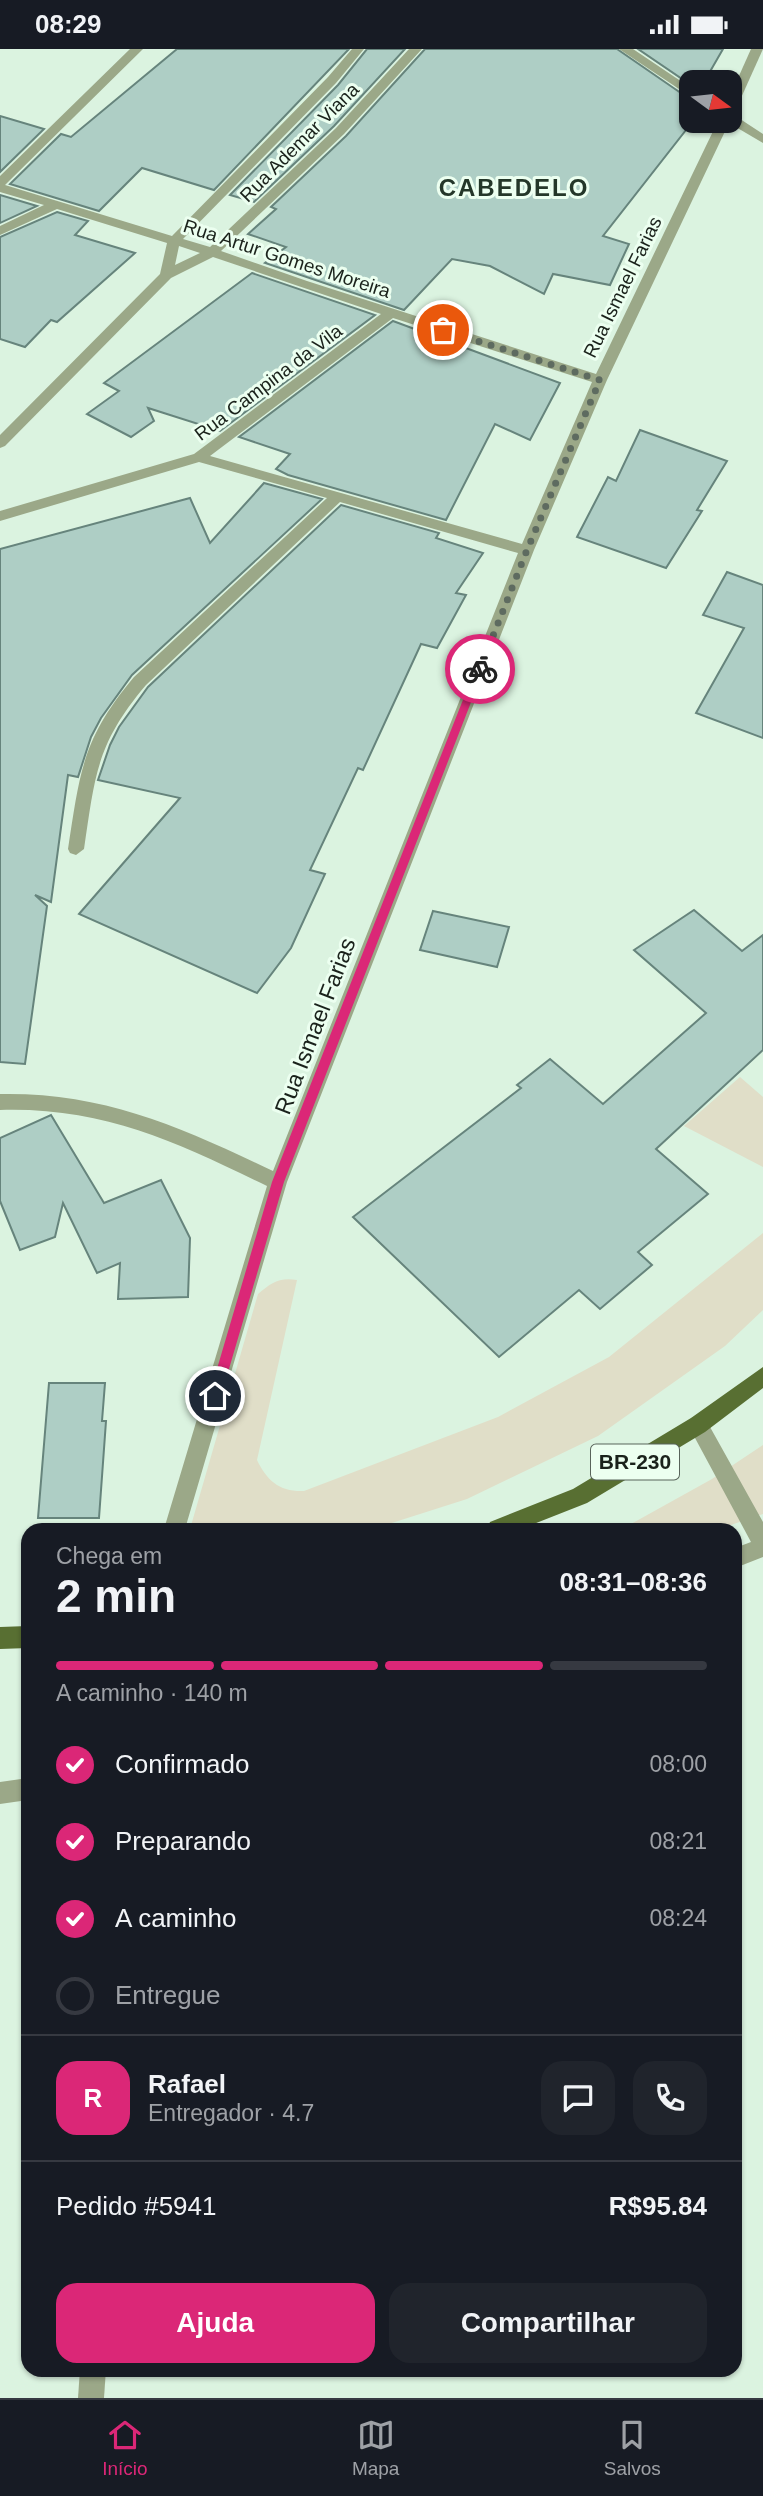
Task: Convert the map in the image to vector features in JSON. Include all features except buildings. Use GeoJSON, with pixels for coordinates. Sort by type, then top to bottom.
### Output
{"type":"FeatureCollection","features":[{"type":"Feature","properties":{"kind":"main road","name":"BR-230"},"geometry":{"type":"LineString","coordinates":[[512,1523],[580,1496],[698,1425],[763,1376]]}},
{"type":"Feature","properties":{"kind":"main road"},"geometry":{"type":"LineString","coordinates":[[0,1638],[21,1637]]}},
{"type":"Feature","properties":{"kind":"street"},"geometry":{"type":"LineString","coordinates":[[0,183],[137,49]]}},
{"type":"Feature","properties":{"kind":"street","name":"Rua Ademar Viana"},"geometry":{"type":"LineString","coordinates":[[174,241],[332,80],[358,49]]}},
{"type":"Feature","properties":{"kind":"street","name":"Rua Ademar Viana"},"geometry":{"type":"LineString","coordinates":[[0,443],[166,275],[212,252],[340,131],[416,49]]}},
{"type":"Feature","properties":{"kind":"street"},"geometry":{"type":"LineString","coordinates":[[625,49],[679,85]]}},
{"type":"Feature","properties":{"kind":"street"},"geometry":{"type":"LineString","coordinates":[[742,82],[757,49]]}},
{"type":"Feature","properties":{"kind":"street"},"geometry":{"type":"LineString","coordinates":[[742,126],[763,139]]}},
{"type":"Feature","properties":{"kind":"street","name":"Rua Ismael Farias"},"geometry":{"type":"LineString","coordinates":[[177,1523],[278,1182],[527,550],[600,380],[718,133]]}},
{"type":"Feature","properties":{"kind":"street","name":"Rua Artur Gomes Moreira"},"geometry":{"type":"LineString","coordinates":[[0,188],[212,252],[600,380]]}},
{"type":"Feature","properties":{"kind":"street"},"geometry":{"type":"LineString","coordinates":[[0,231],[58,204]]}},
{"type":"Feature","properties":{"kind":"street"},"geometry":{"type":"LineString","coordinates":[[166,275],[174,241]]}},
{"type":"Feature","properties":{"kind":"street","name":"Rua Campina da Vila"},"geometry":{"type":"LineString","coordinates":[[0,516],[199,457],[391,313]]}},
{"type":"Feature","properties":{"kind":"street"},"geometry":{"type":"LineString","coordinates":[[199,457],[527,550]]}},
{"type":"Feature","properties":{"kind":"street"},"geometry":{"type":"LineString","coordinates":[[76,849],[87,782],[99,740],[114,712],[140,681],[337,497]]}},
{"type":"Feature","properties":{"kind":"street"},"geometry":{"type":"LineString","coordinates":[[0,1102],[76,1103],[121,1115],[174,1133],[278,1182]]}},
{"type":"Feature","properties":{"kind":"street"},"geometry":{"type":"LineString","coordinates":[[698,1425],[763,1542]]}},
{"type":"Feature","properties":{"kind":"street"},"geometry":{"type":"LineString","coordinates":[[742,1555],[763,1547]]}},
{"type":"Feature","properties":{"kind":"street"},"geometry":{"type":"LineString","coordinates":[[0,1793],[21,1790]]}},
{"type":"Feature","properties":{"kind":"street"},"geometry":{"type":"LineString","coordinates":[[91,2398],[92,2377]]}},
{"type":"Feature","properties":{"kind":"shaded area"},"geometry":{"type":"Polygon","coordinates":[[[740,1077],[763,1097],[763,1167],[684,1126],[740,1077]]]}},
{"type":"Feature","properties":{"kind":"shaded area"},"geometry":{"type":"Polygon","coordinates":[[[763,1233],[763,1310],[725,1346],[598,1436],[467,1499],[392,1523],[192,1523],[258,1294],[280,1280],[297,1280],[257,1460],[275,1484],[288,1490],[304,1491],[498,1417],[609,1357],[763,1233]]]}},
{"type":"Feature","properties":{"kind":"shaded area"},"geometry":{"type":"Polygon","coordinates":[[[763,1445],[763,1514],[737,1523],[633,1523],[712,1479],[763,1445]]]}},
{"type":"Feature","properties":{"kind":"way so far"},"geometry":{"type":"LineString","coordinates":[[443,330],[600,380],[527,550],[480,669]]}},
{"type":"Feature","properties":{"kind":"district","name":"CABEDELO"},"geometry":{"type":"Point","coordinates":[514,188]}},
{"type":"Feature","properties":{"kind":"route"},"geometry":{"type":"LineString","coordinates":[[215,1396],[278,1182],[480,669]]}}]}
